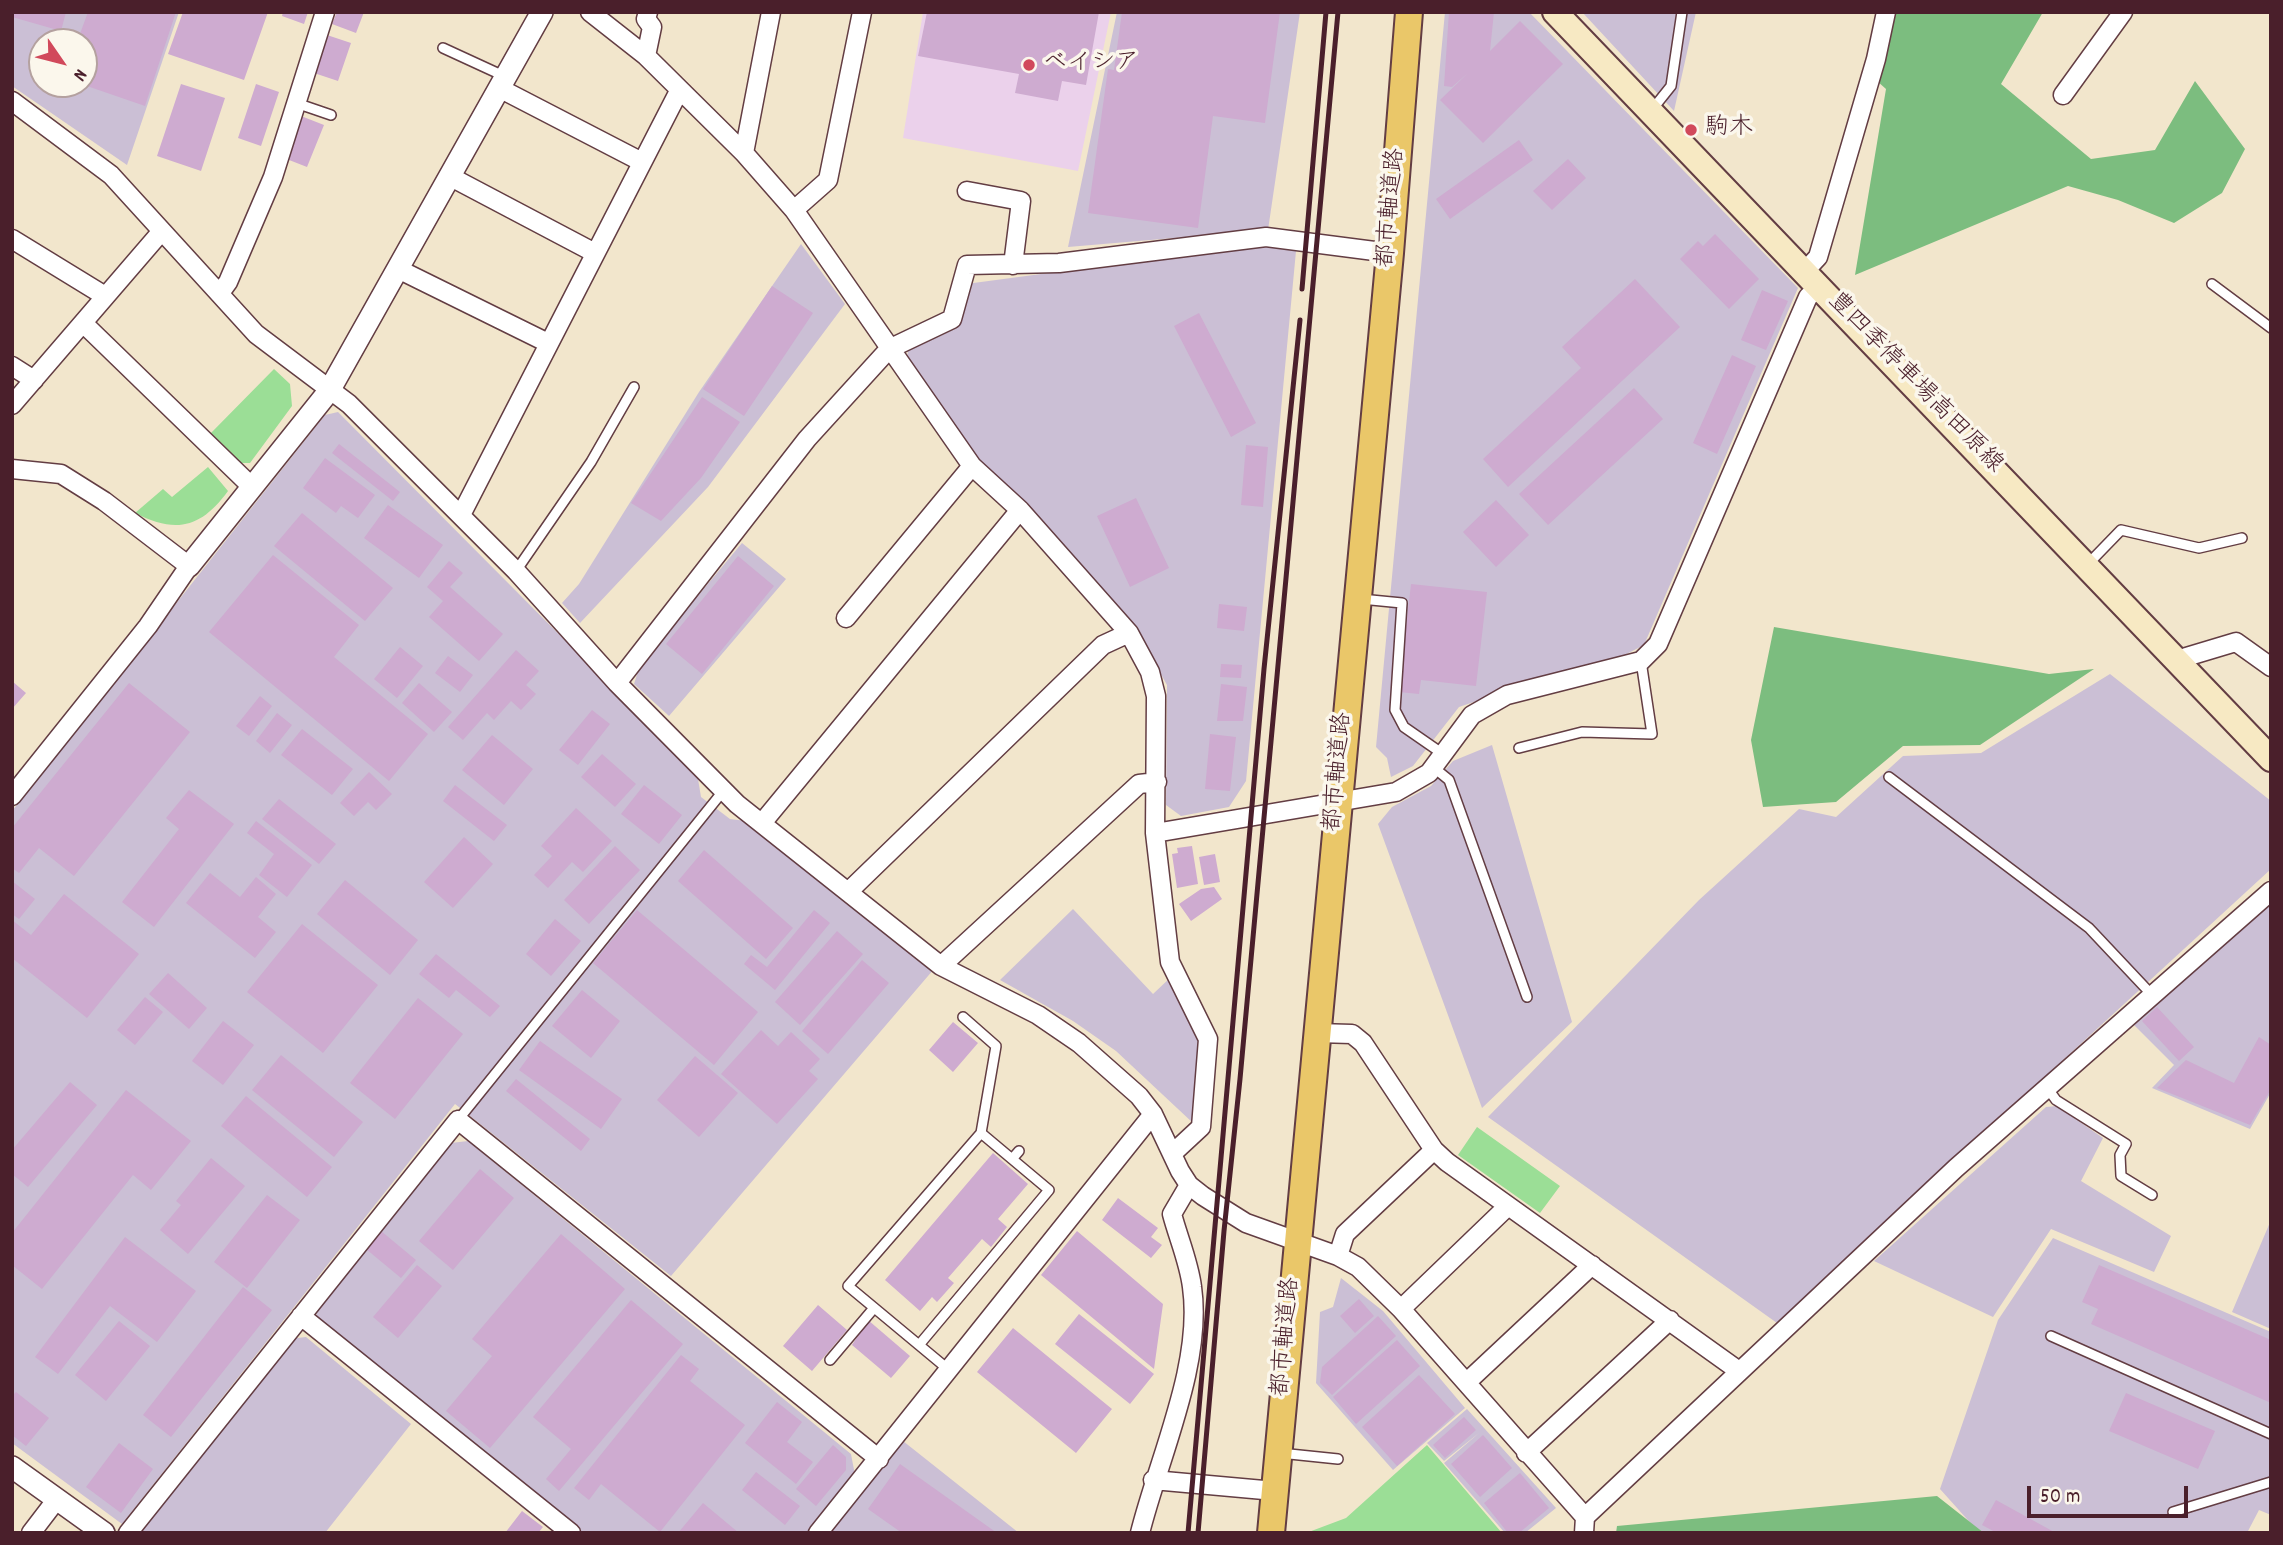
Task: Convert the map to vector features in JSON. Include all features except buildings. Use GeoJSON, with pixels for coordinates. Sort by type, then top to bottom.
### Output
{"type":"FeatureCollection","features":[{"type":"Feature","properties":{"kind":"main road","name":"都市軸道路"},"geometry":{"type":"LineString","coordinates":[[1271,1533],[1390,253],[1409,12]]}},
{"type":"Feature","properties":{"kind":"main road","name":"豊四季停車場高田原線"},"geometry":{"type":"LineString","coordinates":[[1555,12],[1650,113],[1813,278],[2271,759]]}},
{"type":"Feature","properties":{"kind":"street"},"geometry":{"type":"LineString","coordinates":[[220,293],[256,220],[325,12]]}},
{"type":"Feature","properties":{"kind":"street"},"geometry":{"type":"LineString","coordinates":[[12,796],[148,626],[189,566],[251,486],[329,391],[541,12]]}},
{"type":"Feature","properties":{"kind":"street"},"geometry":{"type":"LineString","coordinates":[[590,12],[646,56],[793,210],[972,466],[1020,510],[1129,633],[1150,672],[1156,696],[1155,833],[1170,962],[1208,1039],[1201,1127],[1173,1153]]}},
{"type":"Feature","properties":{"kind":"street"},"geometry":{"type":"LineString","coordinates":[[646,56],[652,27],[646,19],[648,12]]}},
{"type":"Feature","properties":{"kind":"street"},"geometry":{"type":"LineString","coordinates":[[739,156],[771,12]]}},
{"type":"Feature","properties":{"kind":"street"},"geometry":{"type":"LineString","coordinates":[[793,210],[828,180],[862,12]]}},
{"type":"Feature","properties":{"kind":"street"},"geometry":{"type":"LineString","coordinates":[[1155,833],[1396,792],[1438,761],[1472,715],[1507,695],[1641,661],[1658,644],[1808,297],[1876,59],[1886,12]]}},
{"type":"Feature","properties":{"kind":"street"},"geometry":{"type":"LineString","coordinates":[[2063,94],[2123,12]]}},
{"type":"Feature","properties":{"kind":"street"},"geometry":{"type":"LineString","coordinates":[[502,83],[642,162]]}},
{"type":"Feature","properties":{"kind":"street"},"geometry":{"type":"LineString","coordinates":[[461,515],[679,91]]}},
{"type":"Feature","properties":{"kind":"street"},"geometry":{"type":"LineString","coordinates":[[12,101],[111,175],[256,334],[349,404],[516,571],[617,683],[724,790],[762,823],[941,966],[1038,1015],[1079,1043],[1139,1096],[1153,1114],[1189,1185],[1246,1223],[1338,1256],[1358,1267],[1401,1309],[1467,1382],[1585,1525],[1739,1371],[1955,1168],[2048,1090],[2271,891]]}},
{"type":"Feature","properties":{"kind":"street"},"geometry":{"type":"LineString","coordinates":[[449,176],[595,253]]}},
{"type":"Feature","properties":{"kind":"street"},"geometry":{"type":"LineString","coordinates":[[967,191],[1021,201],[1013,265]]}},
{"type":"Feature","properties":{"kind":"street"},"geometry":{"type":"LineString","coordinates":[[12,405],[161,232]]}},
{"type":"Feature","properties":{"kind":"street"},"geometry":{"type":"LineString","coordinates":[[617,683],[807,439],[889,349],[952,319],[967,265],[1059,263],[1266,237],[1390,253]]}},
{"type":"Feature","properties":{"kind":"street"},"geometry":{"type":"LineString","coordinates":[[12,239],[105,296]]}},
{"type":"Feature","properties":{"kind":"street"},"geometry":{"type":"LineString","coordinates":[[398,269],[548,344]]}},
{"type":"Feature","properties":{"kind":"street"},"geometry":{"type":"LineString","coordinates":[[83,323],[251,486]]}},
{"type":"Feature","properties":{"kind":"street"},"geometry":{"type":"LineString","coordinates":[[12,366],[34,380]]}},
{"type":"Feature","properties":{"kind":"street"},"geometry":{"type":"LineString","coordinates":[[846,618],[972,466]]}},
{"type":"Feature","properties":{"kind":"street"},"geometry":{"type":"LineString","coordinates":[[12,469],[61,474],[104,501],[189,566]]}},
{"type":"Feature","properties":{"kind":"street"},"geometry":{"type":"LineString","coordinates":[[762,823],[1020,510]]}},
{"type":"Feature","properties":{"kind":"street"},"geometry":{"type":"LineString","coordinates":[[848,892],[1103,645],[1129,633]]}},
{"type":"Feature","properties":{"kind":"street"},"geometry":{"type":"LineString","coordinates":[[2179,663],[2186,657],[2236,642],[2271,667]]}},
{"type":"Feature","properties":{"kind":"street"},"geometry":{"type":"LineString","coordinates":[[941,966],[1139,784],[1157,782]]}},
{"type":"Feature","properties":{"kind":"street"},"geometry":{"type":"LineString","coordinates":[[1317,1033],[1352,1034],[1363,1043],[1434,1150],[1507,1207],[1739,1371]]}},
{"type":"Feature","properties":{"kind":"street"},"geometry":{"type":"LineString","coordinates":[[818,1533],[1153,1114]]}},
{"type":"Feature","properties":{"kind":"street"},"geometry":{"type":"LineString","coordinates":[[128,1533],[458,1121],[878,1459]]}},
{"type":"Feature","properties":{"kind":"street"},"geometry":{"type":"LineString","coordinates":[[1338,1256],[1345,1234],[1434,1150]]}},
{"type":"Feature","properties":{"kind":"street"},"geometry":{"type":"LineString","coordinates":[[1140,1533],[1153,1480],[1190,1365],[1192,1286],[1172,1214],[1189,1185]]}},
{"type":"Feature","properties":{"kind":"street"},"geometry":{"type":"LineString","coordinates":[[1401,1309],[1507,1207]]}},
{"type":"Feature","properties":{"kind":"street"},"geometry":{"type":"LineString","coordinates":[[1467,1382],[1592,1265]]}},
{"type":"Feature","properties":{"kind":"street"},"geometry":{"type":"LineString","coordinates":[[301,1316],[571,1533]]}},
{"type":"Feature","properties":{"kind":"street"},"geometry":{"type":"LineString","coordinates":[[1526,1453],[1670,1320]]}},
{"type":"Feature","properties":{"kind":"street"},"geometry":{"type":"LineString","coordinates":[[12,1467],[104,1533]]}},
{"type":"Feature","properties":{"kind":"street"},"geometry":{"type":"LineString","coordinates":[[1153,1480],[1275,1491]]}},
{"type":"Feature","properties":{"kind":"street"},"geometry":{"type":"LineString","coordinates":[[31,1533],[57,1499]]}},
{"type":"Feature","properties":{"kind":"lane"},"geometry":{"type":"LineString","coordinates":[[1650,113],[1671,86],[1682,12]]}},
{"type":"Feature","properties":{"kind":"lane"},"geometry":{"type":"LineString","coordinates":[[443,48],[502,83]]}},
{"type":"Feature","properties":{"kind":"lane"},"geometry":{"type":"LineString","coordinates":[[296,103],[331,115]]}},
{"type":"Feature","properties":{"kind":"lane"},"geometry":{"type":"LineString","coordinates":[[2211,284],[2271,328]]}},
{"type":"Feature","properties":{"kind":"lane"},"geometry":{"type":"LineString","coordinates":[[516,571],[591,462],[634,387]]}},
{"type":"Feature","properties":{"kind":"lane"},"geometry":{"type":"LineString","coordinates":[[2087,565],[2121,530],[2199,548],[2242,538]]}},
{"type":"Feature","properties":{"kind":"lane"},"geometry":{"type":"LineString","coordinates":[[1356,599],[1402,603],[1395,710],[1404,727],[1438,761],[1449,780],[1527,997]]}},
{"type":"Feature","properties":{"kind":"lane"},"geometry":{"type":"LineString","coordinates":[[1519,748],[1582,733],[1652,734],[1641,661]]}},
{"type":"Feature","properties":{"kind":"lane"},"geometry":{"type":"LineString","coordinates":[[1889,777],[2090,928],[2153,996]]}},
{"type":"Feature","properties":{"kind":"lane"},"geometry":{"type":"LineString","coordinates":[[458,1121],[724,790]]}},
{"type":"Feature","properties":{"kind":"lane"},"geometry":{"type":"LineString","coordinates":[[949,1370],[848,1286],[981,1133],[996,1045],[963,1017]]}},
{"type":"Feature","properties":{"kind":"lane"},"geometry":{"type":"LineString","coordinates":[[2048,1090],[2056,1100],[2126,1144],[2120,1155],[2122,1176],[2152,1195]]}},
{"type":"Feature","properties":{"kind":"lane"},"geometry":{"type":"LineString","coordinates":[[919,1345],[1049,1190],[981,1133]]}},
{"type":"Feature","properties":{"kind":"lane"},"geometry":{"type":"LineString","coordinates":[[1012,1159],[1019,1151]]}},
{"type":"Feature","properties":{"kind":"lane"},"geometry":{"type":"LineString","coordinates":[[830,1360],[874,1308]]}},
{"type":"Feature","properties":{"kind":"lane"},"geometry":{"type":"LineString","coordinates":[[2051,1336],[2271,1434]]}},
{"type":"Feature","properties":{"kind":"lane"},"geometry":{"type":"LineString","coordinates":[[1278,1453],[1338,1459]]}},
{"type":"Feature","properties":{"kind":"lane"},"geometry":{"type":"LineString","coordinates":[[2173,1512],[2271,1482]]}},
{"type":"Feature","properties":{"kind":"shaded area"},"geometry":{"type":"Polygon","coordinates":[[[12,12],[179,12],[127,165],[29,98],[98,98],[98,28],[28,28],[28,97],[12,86],[12,12]]]}},
{"type":"Feature","properties":{"kind":"shaded area","name":"ベイシア"},"geometry":{"type":"Polygon","coordinates":[[[923,12],[1111,12],[1078,171],[903,138],[923,12]]]}},
{"type":"Feature","properties":{"kind":"shaded area"},"geometry":{"type":"Polygon","coordinates":[[[1117,12],[1300,12],[1268,230],[1068,247],[1117,12]]]}},
{"type":"Feature","properties":{"kind":"shaded area"},"geometry":{"type":"Polygon","coordinates":[[[1445,12],[1529,12],[1798,288],[1644,645],[1613,661],[1565,671],[1459,707],[1413,766],[1391,777],[1387,758],[1376,747],[1445,12]]]}},
{"type":"Feature","properties":{"kind":"shaded area"},"geometry":{"type":"Polygon","coordinates":[[[1582,12],[1696,12],[1674,111],[1582,12]]]}},
{"type":"Feature","properties":{"kind":"shaded area"},"geometry":{"type":"Polygon","coordinates":[[[801,244],[845,304],[708,487],[580,623],[562,603],[579,584],[699,392],[801,244]]]}},
{"type":"Feature","properties":{"kind":"shaded area"},"geometry":{"type":"Polygon","coordinates":[[[1266,244],[1296,251],[1246,781],[1229,807],[1181,816],[1166,805],[1167,685],[1135,628],[987,473],[906,363],[908,351],[957,328],[966,284],[1266,244]]]}},
{"type":"Feature","properties":{"kind":"shaded area"},"geometry":{"type":"Polygon","coordinates":[[[338,412],[697,773],[701,797],[730,819],[746,821],[934,969],[671,1276],[455,1104],[122,1524],[12,1443],[12,811],[325,415],[338,412]]]}},
{"type":"Feature","properties":{"kind":"shaded area"},"geometry":{"type":"Polygon","coordinates":[[[742,543],[786,579],[669,716],[634,684],[640,665],[742,543]]]}},
{"type":"Feature","properties":{"kind":"shaded area"},"geometry":{"type":"Polygon","coordinates":[[[2110,674],[2271,801],[2271,869],[1777,1323],[1488,1117],[1699,900],[1799,809],[1836,817],[1903,756],[1981,753],[2110,674]]]}},
{"type":"Feature","properties":{"kind":"shaded area"},"geometry":{"type":"Polygon","coordinates":[[[1492,745],[1572,1022],[1482,1108],[1378,824],[1392,807],[1431,786],[1453,761],[1492,745]]]}},
{"type":"Feature","properties":{"kind":"shaded area"},"geometry":{"type":"Polygon","coordinates":[[[2271,899],[2271,1092],[2250,1129],[2152,1088],[2174,1065],[2133,1024],[2271,899]]]}},
{"type":"Feature","properties":{"kind":"shaded area"},"geometry":{"type":"Polygon","coordinates":[[[1073,909],[1153,994],[1171,977],[1199,1044],[1193,1123],[1116,1051],[1073,1021],[1000,980],[1073,909]]]}},
{"type":"Feature","properties":{"kind":"shaded area"},"geometry":{"type":"Polygon","coordinates":[[[2057,1106],[2103,1138],[2081,1181],[2171,1236],[2154,1272],[2051,1229],[1993,1317],[1874,1261],[2046,1107],[2057,1106]]]}},
{"type":"Feature","properties":{"kind":"shaded area"},"geometry":{"type":"Polygon","coordinates":[[[468,1141],[851,1454],[855,1475],[808,1533],[582,1533],[315,1319],[322,1298],[451,1143],[468,1141]]]}},
{"type":"Feature","properties":{"kind":"shaded area"},"geometry":{"type":"Polygon","coordinates":[[[2271,1220],[2271,1329],[2232,1312],[2271,1220]]]}},
{"type":"Feature","properties":{"kind":"shaded area"},"geometry":{"type":"Polygon","coordinates":[[[2053,1238],[2271,1332],[2271,1515],[2259,1510],[2247,1533],[1983,1533],[1975,1528],[1940,1489],[1998,1320],[2053,1238]]]}},
{"type":"Feature","properties":{"kind":"shaded area"},"geometry":{"type":"Polygon","coordinates":[[[1341,1278],[1383,1311],[1465,1408],[1393,1470],[1316,1383],[1320,1312],[1333,1307],[1341,1278]]]}},
{"type":"Feature","properties":{"kind":"shaded area"},"geometry":{"type":"Polygon","coordinates":[[[306,1337],[411,1424],[325,1533],[135,1533],[289,1339],[306,1337]]]}},
{"type":"Feature","properties":{"kind":"shaded area"},"geometry":{"type":"Polygon","coordinates":[[[1467,1409],[1556,1508],[1525,1533],[1505,1533],[1444,1463],[1479,1433],[1444,1461],[1427,1443],[1467,1409]]]}},
{"type":"Feature","properties":{"kind":"shaded area"},"geometry":{"type":"Polygon","coordinates":[[[903,1441],[1019,1533],[826,1533],[903,1441]]]}},
{"type":"Feature","properties":{"kind":"green space"},"geometry":{"type":"Polygon","coordinates":[[[1896,12],[2043,12],[2001,84],[2091,159],[2155,150],[2195,81],[2245,149],[2222,193],[2174,223],[2118,200],[2068,186],[1855,275],[1886,89],[1877,81],[1896,12]]]}},
{"type":"Feature","properties":{"kind":"green space"},"geometry":{"type":"Polygon","coordinates":[[[274,369],[290,384],[292,406],[250,463],[238,463],[210,434],[274,369]]]}},
{"type":"Feature","properties":{"kind":"green space"},"geometry":{"type":"Polygon","coordinates":[[[208,467],[228,491],[198,520],[187,524],[163,524],[135,513],[163,489],[172,497],[208,467]]]}},
{"type":"Feature","properties":{"kind":"green space"},"geometry":{"type":"Polygon","coordinates":[[[1774,627],[2049,674],[2094,669],[1980,745],[1903,746],[1836,802],[1763,807],[1751,740],[1774,627]]]}},
{"type":"Feature","properties":{"kind":"green space"},"geometry":{"type":"Polygon","coordinates":[[[1477,1127],[1560,1186],[1540,1213],[1458,1155],[1477,1127]]]}},
{"type":"Feature","properties":{"kind":"green space"},"geometry":{"type":"Polygon","coordinates":[[[1427,1445],[1502,1533],[1306,1533],[1346,1518],[1427,1445]]]}},
{"type":"Feature","properties":{"kind":"green space"},"geometry":{"type":"Polygon","coordinates":[[[1937,1496],[1984,1533],[1616,1533],[1617,1526],[1937,1496]]]}},
{"type":"Feature","properties":{"kind":"railway"},"geometry":{"type":"LineString","coordinates":[[1302,289],[1326,12]]}},
{"type":"Feature","properties":{"kind":"railway"},"geometry":{"type":"LineString","coordinates":[[1198,1533],[1338,12]]}},
{"type":"Feature","properties":{"kind":"railway"},"geometry":{"type":"LineString","coordinates":[[1188,1533],[1264,669],[1300,320]]}},
{"type":"Feature","properties":{"kind":"place","name":"ベイシア"},"geometry":{"type":"Point","coordinates":[1029,65]}},
{"type":"Feature","properties":{"kind":"place","name":"駒木"},"geometry":{"type":"Point","coordinates":[1691,130]}}]}
